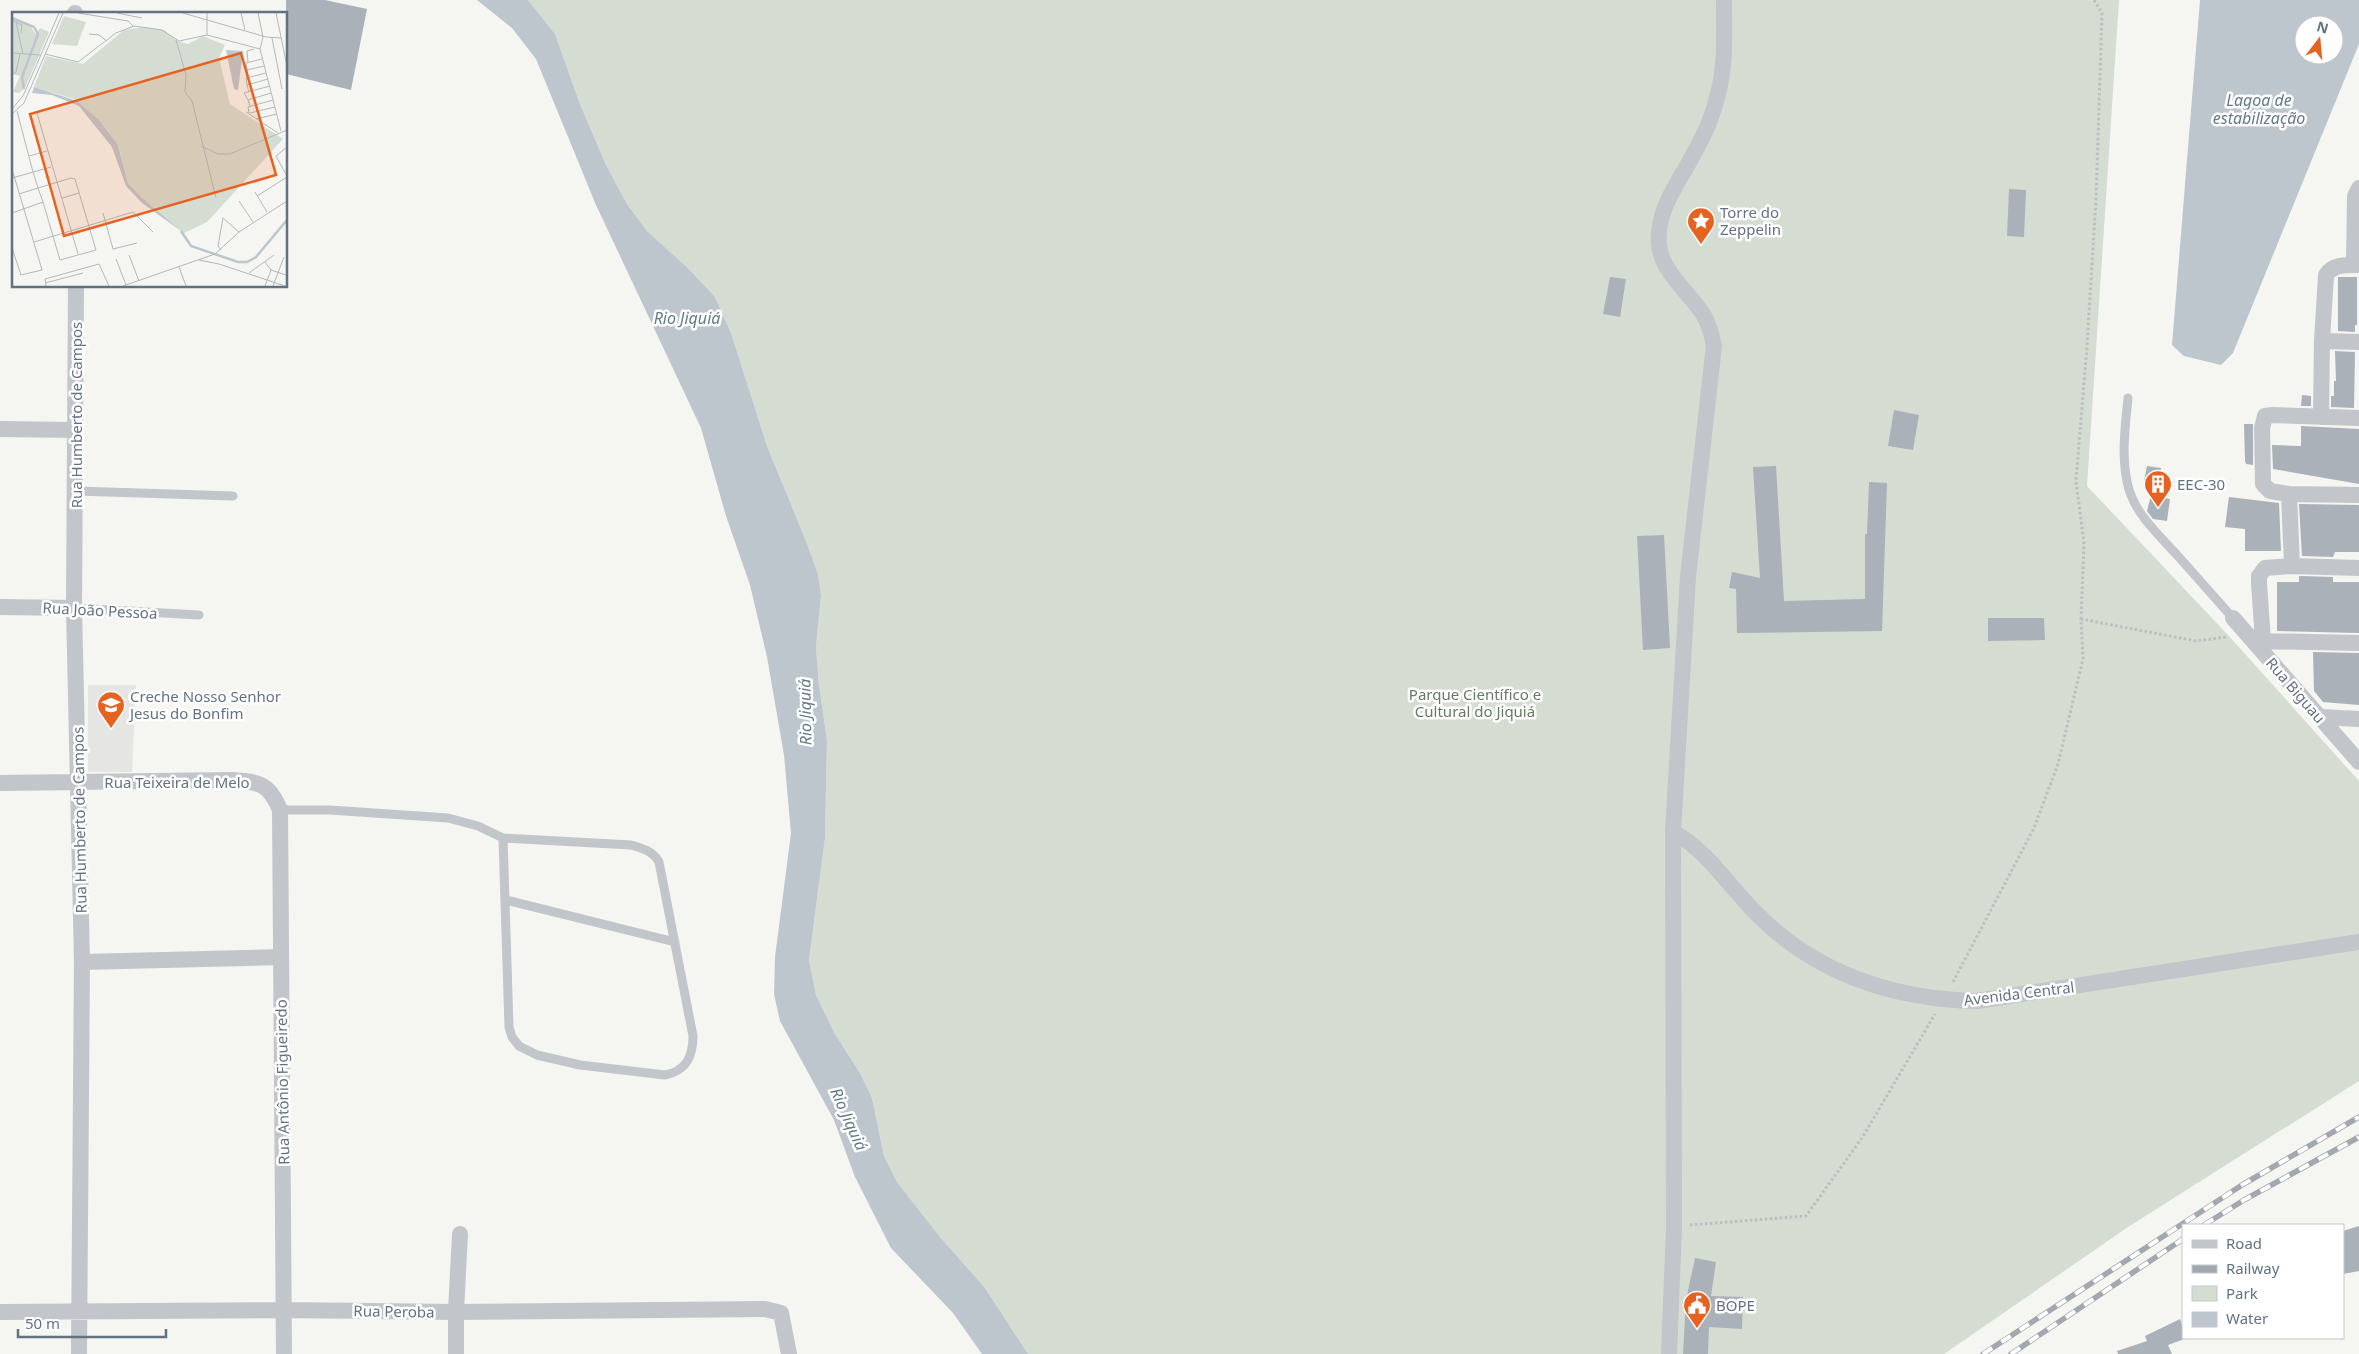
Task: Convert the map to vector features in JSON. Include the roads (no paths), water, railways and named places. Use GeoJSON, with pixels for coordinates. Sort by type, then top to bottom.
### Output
{"type":"FeatureCollection","features":[{"type":"Feature","properties":{"kind":"street"},"geometry":{"type":"LineString","coordinates":[[1669,1354],[1674,1226],[1673,832],[1688,577],[1714,346],[1711,330],[1704,315],[1672,275],[1663,259],[1659,246],[1660,231],[1670,194],[1704,135],[1718,95],[1723,61],[1724,0]]}},
{"type":"Feature","properties":{"kind":"street"},"geometry":{"type":"LineString","coordinates":[[2321,417],[2322,341],[2326,275],[2332,268],[2356,265],[2355,196],[2359,188]]}},
{"type":"Feature","properties":{"kind":"street","name":"Rua Humberto de Campos"},"geometry":{"type":"LineString","coordinates":[[76,288],[74,608],[82,962],[79,1354]]}},
{"type":"Feature","properties":{"kind":"street"},"geometry":{"type":"LineString","coordinates":[[2322,341],[2359,342]]}},
{"type":"Feature","properties":{"kind":"street"},"geometry":{"type":"LineString","coordinates":[[2359,418],[2268,415],[2262,421],[2263,484],[2270,492],[2359,495]]}},
{"type":"Feature","properties":{"kind":"street"},"geometry":{"type":"LineString","coordinates":[[0,429],[75,430]]}},
{"type":"Feature","properties":{"kind":"street"},"geometry":{"type":"LineString","coordinates":[[2289,494],[2292,566]]}},
{"type":"Feature","properties":{"kind":"street"},"geometry":{"type":"LineString","coordinates":[[2359,568],[2292,566],[2265,568],[2259,576],[2255,639],[2359,643]]}},
{"type":"Feature","properties":{"kind":"street","name":"Rua João Pessoa"},"geometry":{"type":"LineString","coordinates":[[0,607],[74,608]]}},
{"type":"Feature","properties":{"kind":"street","name":"Rua Biguau"},"geometry":{"type":"LineString","coordinates":[[2233,618],[2255,639],[2359,762]]}},
{"type":"Feature","properties":{"kind":"street"},"geometry":{"type":"LineString","coordinates":[[2320,717],[2359,719]]}},
{"type":"Feature","properties":{"kind":"street","name":"Rua Teixeira de Melo"},"geometry":{"type":"LineString","coordinates":[[0,783],[248,781],[259,783],[268,789],[274,796],[280,810]]}},
{"type":"Feature","properties":{"kind":"street","name":"Rua Antônio Figueiredo"},"geometry":{"type":"LineString","coordinates":[[280,810],[284,1354]]}},
{"type":"Feature","properties":{"kind":"street","name":"Avenida Central"},"geometry":{"type":"LineString","coordinates":[[1673,832],[1690,842],[1713,863],[1762,918],[1783,937],[1818,961],[1872,986],[1943,1000],[1978,1001],[2359,942]]}},
{"type":"Feature","properties":{"kind":"street"},"geometry":{"type":"LineString","coordinates":[[82,962],[281,957]]}},
{"type":"Feature","properties":{"kind":"street"},"geometry":{"type":"LineString","coordinates":[[456,1354],[460,1234]]}},
{"type":"Feature","properties":{"kind":"street","name":"Rua Peroba"},"geometry":{"type":"LineString","coordinates":[[0,1312],[285,1310],[456,1312],[752,1308],[776,1310],[781,1313],[784,1318],[789,1354]]}},
{"type":"Feature","properties":{"kind":"lane"},"geometry":{"type":"LineString","coordinates":[[2128,398],[2123,442],[2124,466],[2128,488],[2150,525],[2233,618]]}},
{"type":"Feature","properties":{"kind":"lane"},"geometry":{"type":"LineString","coordinates":[[76,491],[233,496]]}},
{"type":"Feature","properties":{"kind":"lane","name":"Rua João Pessoa"},"geometry":{"type":"LineString","coordinates":[[74,608],[199,615]]}},
{"type":"Feature","properties":{"kind":"lane"},"geometry":{"type":"LineString","coordinates":[[280,810],[330,810],[448,818],[478,826],[503,838],[631,845],[649,851],[656,856],[659,862],[694,1036],[693,1047],[685,1066],[675,1073],[665,1076],[580,1065],[537,1055],[519,1046],[512,1037],[509,1027],[503,838]]}},
{"type":"Feature","properties":{"kind":"lane"},"geometry":{"type":"LineString","coordinates":[[506,900],[675,942]]}},
{"type":"Feature","properties":{"kind":"water","name":"Rio Jiquiá"},"geometry":{"type":"Polygon","coordinates":[[[477,0],[528,0],[555,34],[580,104],[606,165],[627,204],[647,231],[689,269],[715,297],[731,333],[767,446],[818,574],[821,595],[816,647],[827,740],[825,838],[809,960],[816,995],[835,1034],[860,1073],[872,1098],[884,1156],[897,1182],[940,1237],[985,1288],[1028,1354],[982,1354],[953,1313],[891,1248],[855,1177],[834,1120],[780,1021],[774,994],[775,957],[791,833],[784,755],[767,657],[750,585],[726,516],[701,428],[596,205],[536,59],[512,28],[477,0]]]}},
{"type":"Feature","properties":{"kind":"water","name":"Lagoa de estabilização"},"geometry":{"type":"Polygon","coordinates":[[[2200,0],[2359,0],[2359,44],[2233,353],[2221,365],[2184,356],[2172,345],[2200,0]]]}},
{"type":"Feature","properties":{"kind":"railway"},"geometry":{"type":"LineString","coordinates":[[2182,1224],[2242,1185],[2359,1117]]}},
{"type":"Feature","properties":{"kind":"railway"},"geometry":{"type":"LineString","coordinates":[[2206,1224],[2244,1200],[2359,1137]]}},
{"type":"Feature","properties":{"kind":"railway"},"geometry":{"type":"LineString","coordinates":[[1983,1354],[2182,1224]]}},
{"type":"Feature","properties":{"kind":"railway"},"geometry":{"type":"LineString","coordinates":[[2011,1354],[2182,1240]]}},
{"type":"Feature","properties":{"kind":"place","name":"Torre do Zeppelin"},"geometry":{"type":"Point","coordinates":[1701,245]}},
{"type":"Feature","properties":{"kind":"place","name":"EEC-30"},"geometry":{"type":"Point","coordinates":[2158,508]}},
{"type":"Feature","properties":{"kind":"place","name":"Creche Nosso Senhor Jesus do Bonfim"},"geometry":{"type":"Point","coordinates":[111,729]}},
{"type":"Feature","properties":{"kind":"place","name":"BOPE"},"geometry":{"type":"Point","coordinates":[1697,1329]}},
{"type":"Feature","properties":{"kind":"park label","name":"Parque Científico e Cultural do Jiquiá"},"geometry":{"type":"Point","coordinates":[1475,702]}}]}
